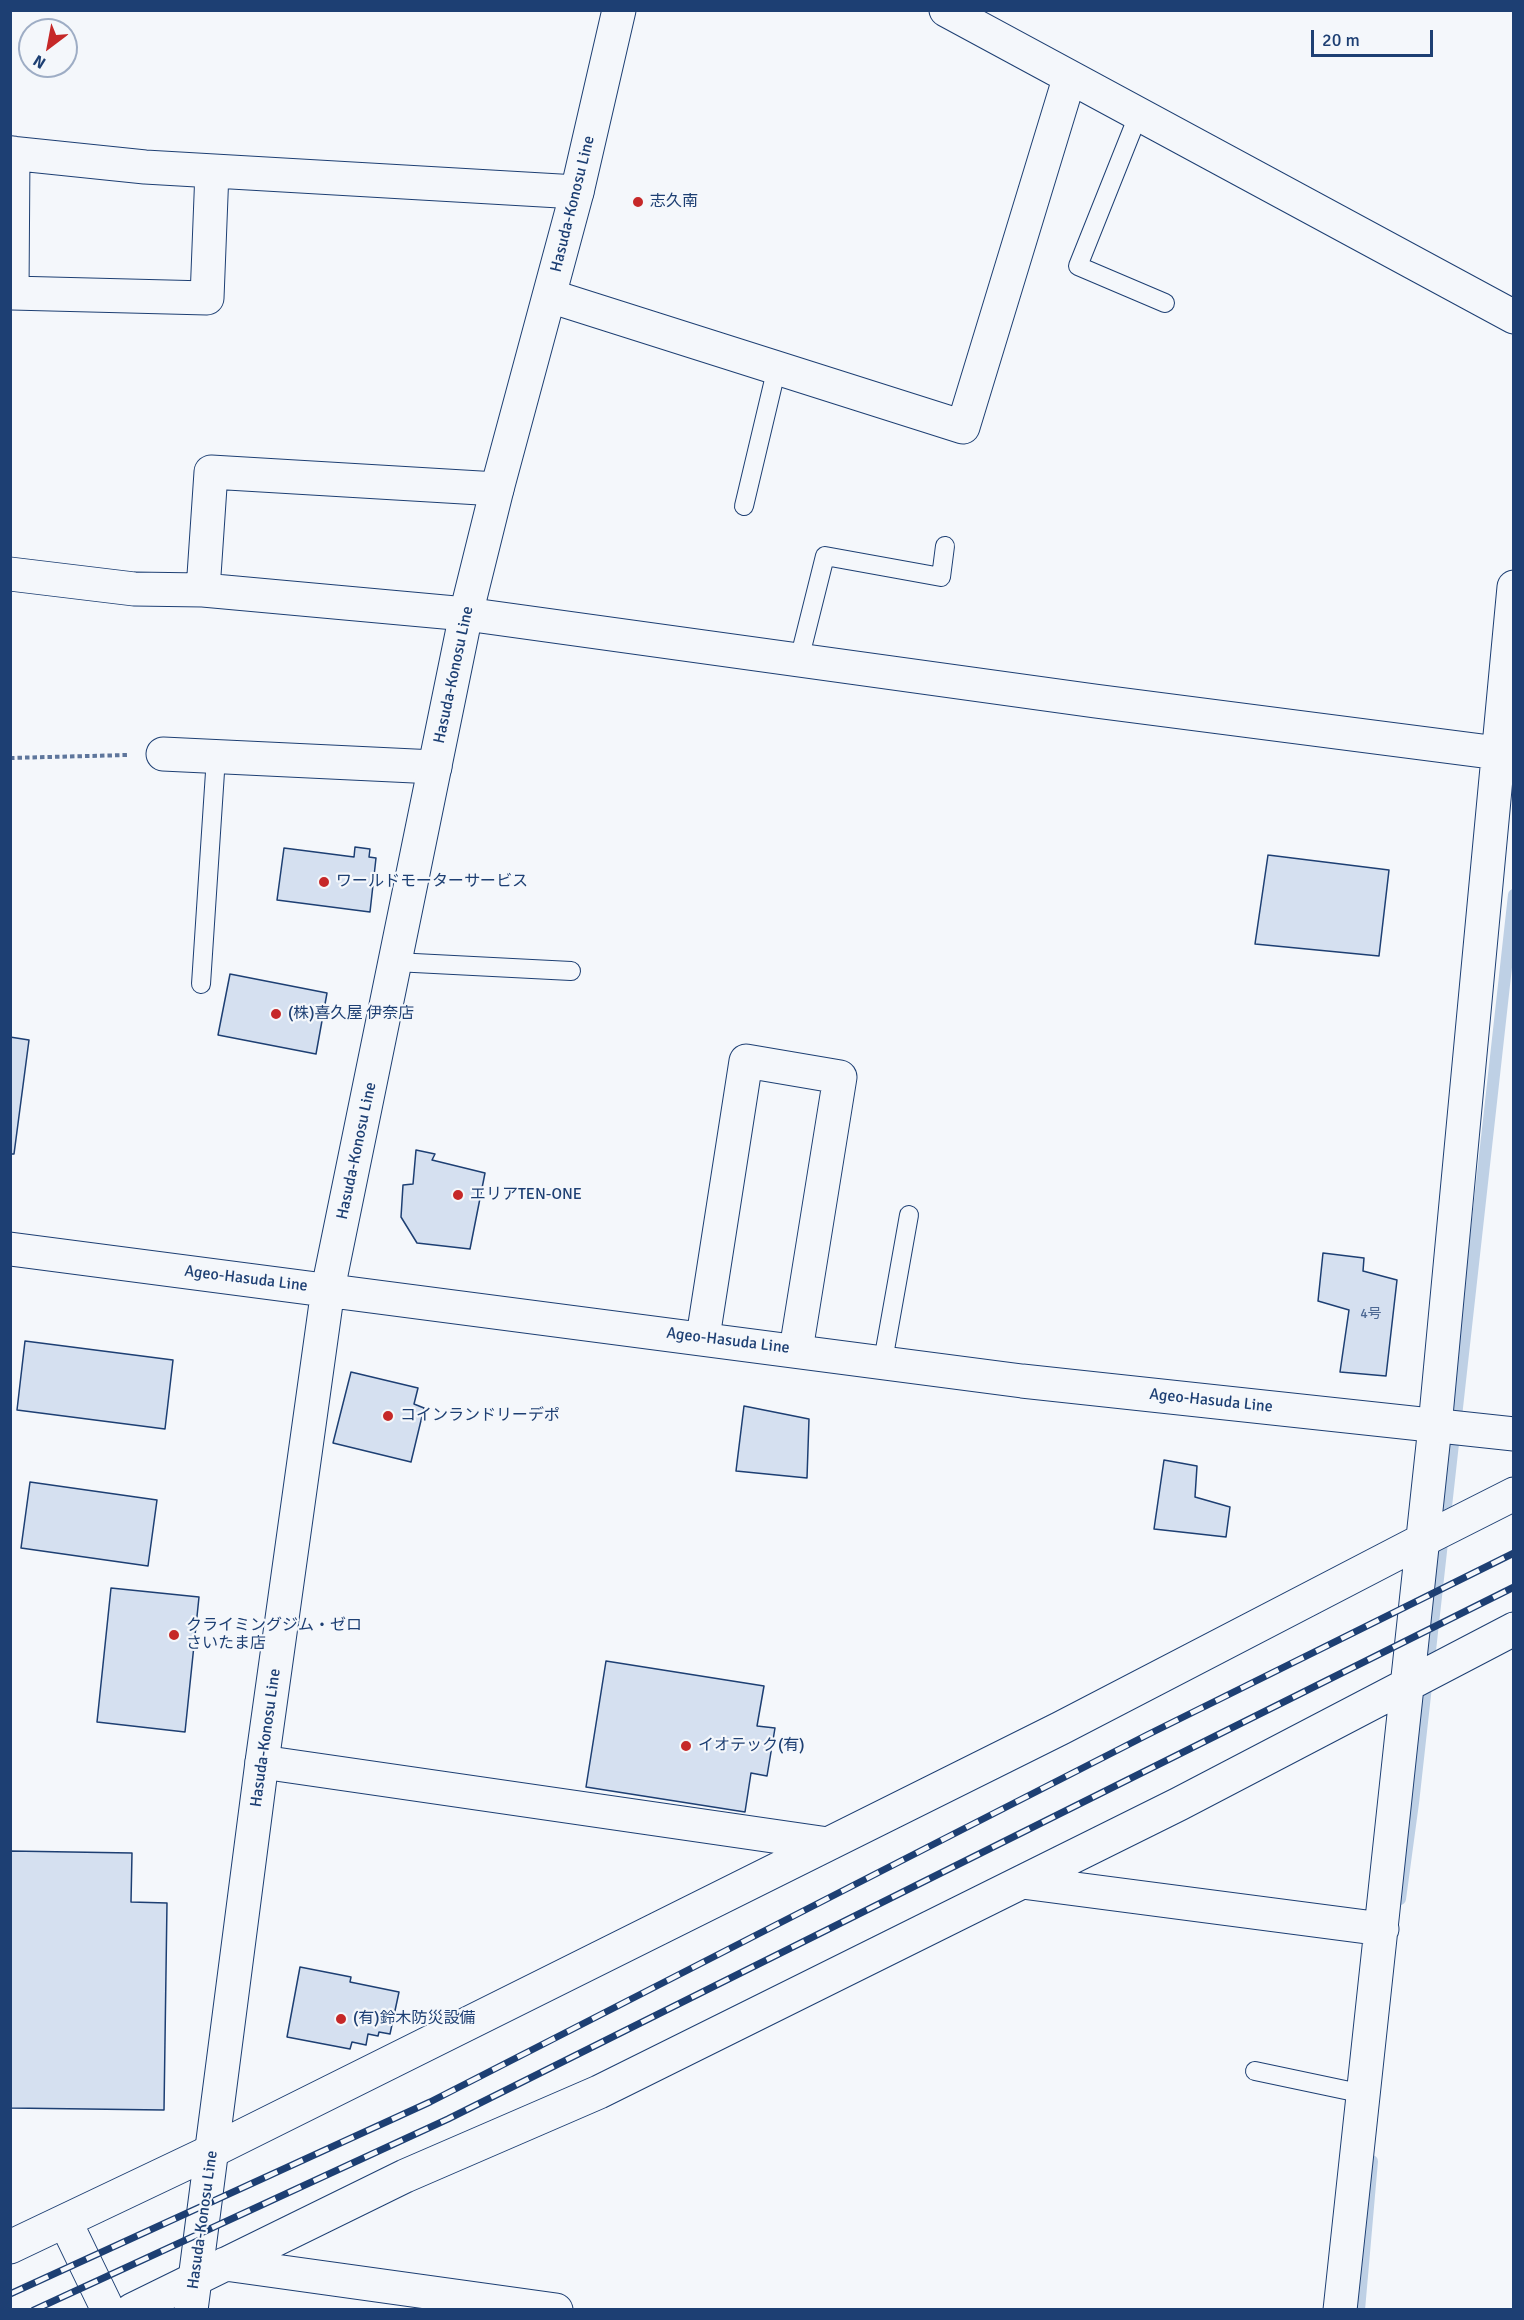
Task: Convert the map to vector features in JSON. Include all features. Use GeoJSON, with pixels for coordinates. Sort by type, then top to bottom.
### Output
{"type":"FeatureCollection","features":[{"type":"Feature","properties":{"kind":"street","name":"Hasuda-Konosu Line"},"geometry":{"type":"LineString","coordinates":[[193,2294],[262,1762],[328,1289],[466,614],[497,489],[578,192],[620,10]]}},
{"type":"Feature","properties":{"kind":"street"},"geometry":{"type":"LineString","coordinates":[[946,10],[1069,80],[1139,113],[1514,317]]}},
{"type":"Feature","properties":{"kind":"street"},"geometry":{"type":"LineString","coordinates":[[550,296],[963,427],[1069,80]]}},
{"type":"Feature","properties":{"kind":"street"},"geometry":{"type":"LineString","coordinates":[[212,171],[207,298],[12,293],[12,153],[145,167],[578,192]]}},
{"type":"Feature","properties":{"kind":"street"},"geometry":{"type":"LineString","coordinates":[[203,590],[211,472],[497,489]]}},
{"type":"Feature","properties":{"kind":"street"},"geometry":{"type":"LineString","coordinates":[[10,574],[134,589],[203,590],[466,614],[1498,753]]}},
{"type":"Feature","properties":{"kind":"street"},"geometry":{"type":"LineString","coordinates":[[1340,2310],[1423,1540],[1441,1426],[1514,587]]}},
{"type":"Feature","properties":{"kind":"street"},"geometry":{"type":"LineString","coordinates":[[163,754],[435,767]]}},
{"type":"Feature","properties":{"kind":"street"},"geometry":{"type":"LineString","coordinates":[[703,1337],[746,1061],[840,1077],[796,1350]]}},
{"type":"Feature","properties":{"kind":"street","name":"Ageo-Hasuda Line"},"geometry":{"type":"LineString","coordinates":[[10,1249],[703,1337],[1022,1381],[1507,1433]]}},
{"type":"Feature","properties":{"kind":"street"},"geometry":{"type":"LineString","coordinates":[[12,2246],[212,2151],[1061,1728],[1514,1494]]}},
{"type":"Feature","properties":{"kind":"street"},"geometry":{"type":"LineString","coordinates":[[132,2310],[193,2294],[225,2264],[405,2176],[599,2092],[1022,1882],[1514,1629]]}},
{"type":"Feature","properties":{"kind":"street"},"geometry":{"type":"LineString","coordinates":[[262,1762],[828,1844]]}},
{"type":"Feature","properties":{"kind":"street"},"geometry":{"type":"LineString","coordinates":[[1022,1882],[1382,1929]]}},
{"type":"Feature","properties":{"kind":"street"},"geometry":{"type":"LineString","coordinates":[[65,2221],[108,2310]]}},
{"type":"Feature","properties":{"kind":"street"},"geometry":{"type":"LineString","coordinates":[[225,2264],[437,2301],[556,2310]]}},
{"type":"Feature","properties":{"kind":"lane"},"geometry":{"type":"LineString","coordinates":[[1139,113],[1078,266],[1165,303]]}},
{"type":"Feature","properties":{"kind":"lane"},"geometry":{"type":"LineString","coordinates":[[744,506],[777,367]]}},
{"type":"Feature","properties":{"kind":"lane"},"geometry":{"type":"LineString","coordinates":[[799,660],[825,556],[941,577],[945,546]]}},
{"type":"Feature","properties":{"kind":"lane"},"geometry":{"type":"LineString","coordinates":[[201,984],[216,757]]}},
{"type":"Feature","properties":{"kind":"lane"},"geometry":{"type":"LineString","coordinates":[[395,962],[571,971]]}},
{"type":"Feature","properties":{"kind":"lane"},"geometry":{"type":"LineString","coordinates":[[883,1361],[909,1215]]}},
{"type":"Feature","properties":{"kind":"lane"},"geometry":{"type":"LineString","coordinates":[[1255,2071],[1364,2094]]}},
{"type":"Feature","properties":{"kind":"path"},"geometry":{"type":"LineString","coordinates":[[10,758],[163,754]]}},
{"type":"Feature","properties":{"kind":"building"},"geometry":{"type":"Polygon","coordinates":[[[355,847],[370,849],[369,857],[376,858],[370,912],[277,900],[284,848],[354,857],[355,847]]]}},
{"type":"Feature","properties":{"kind":"building"},"geometry":{"type":"Polygon","coordinates":[[[1268,855],[1389,870],[1379,956],[1255,944],[1268,855]]]}},
{"type":"Feature","properties":{"kind":"building"},"geometry":{"type":"Polygon","coordinates":[[[230,974],[327,993],[316,1054],[218,1035],[230,974]]]}},
{"type":"Feature","properties":{"kind":"building"},"geometry":{"type":"Polygon","coordinates":[[[10,1037],[29,1040],[14,1154],[10,1154],[10,1037]]]}},
{"type":"Feature","properties":{"kind":"building"},"geometry":{"type":"Polygon","coordinates":[[[416,1150],[435,1154],[432,1160],[485,1173],[470,1249],[417,1243],[401,1217],[403,1185],[413,1184],[416,1150]]]}},
{"type":"Feature","properties":{"kind":"building"},"geometry":{"type":"Polygon","coordinates":[[[1323,1253],[1364,1258],[1363,1271],[1397,1280],[1386,1376],[1340,1372],[1349,1310],[1318,1301],[1323,1253]]]}},
{"type":"Feature","properties":{"kind":"building"},"geometry":{"type":"Polygon","coordinates":[[[25,1341],[173,1360],[165,1429],[17,1410],[25,1341]]]}},
{"type":"Feature","properties":{"kind":"building"},"geometry":{"type":"Polygon","coordinates":[[[351,1372],[418,1388],[414,1404],[424,1408],[411,1462],[333,1443],[351,1372]]]}},
{"type":"Feature","properties":{"kind":"building"},"geometry":{"type":"Polygon","coordinates":[[[744,1406],[809,1419],[807,1478],[736,1471],[744,1406]]]}},
{"type":"Feature","properties":{"kind":"building"},"geometry":{"type":"Polygon","coordinates":[[[1164,1460],[1197,1466],[1195,1497],[1230,1507],[1226,1537],[1154,1529],[1164,1460]]]}},
{"type":"Feature","properties":{"kind":"building"},"geometry":{"type":"Polygon","coordinates":[[[30,1482],[157,1500],[148,1566],[21,1548],[30,1482]]]}},
{"type":"Feature","properties":{"kind":"building"},"geometry":{"type":"Polygon","coordinates":[[[111,1588],[199,1597],[185,1732],[97,1722],[111,1588]]]}},
{"type":"Feature","properties":{"kind":"building"},"geometry":{"type":"Polygon","coordinates":[[[606,1661],[764,1686],[757,1726],[775,1728],[767,1776],[751,1773],[745,1812],[586,1787],[606,1661]]]}},
{"type":"Feature","properties":{"kind":"building"},"geometry":{"type":"Polygon","coordinates":[[[10,1851],[132,1853],[131,1902],[167,1903],[164,2110],[10,2108],[10,1851]]]}},
{"type":"Feature","properties":{"kind":"building"},"geometry":{"type":"Polygon","coordinates":[[[300,1967],[351,1977],[350,1982],[399,1992],[390,2034],[379,2032],[378,2036],[368,2034],[366,2045],[352,2042],[350,2049],[287,2037],[300,1967]]]}},
{"type":"Feature","properties":{"kind":"waterway"},"geometry":{"type":"LineString","coordinates":[[1400,1899],[1413,1803],[1514,895]]}},
{"type":"Feature","properties":{"kind":"waterway"},"geometry":{"type":"LineString","coordinates":[[1359,2310],[1372,2161]]}},
{"type":"Feature","properties":{"kind":"railway"},"geometry":{"type":"LineString","coordinates":[[10,2294],[430,2102],[1147,1735],[1514,1553]]}},
{"type":"Feature","properties":{"kind":"railway"},"geometry":{"type":"LineString","coordinates":[[34,2310],[448,2119],[1514,1587]]}},
{"type":"Feature","properties":{"kind":"place","name":"志久南"},"geometry":{"type":"Point","coordinates":[638,202]}},
{"type":"Feature","properties":{"kind":"place","name":"ワールドモーターサービス"},"geometry":{"type":"Point","coordinates":[324,882]}},
{"type":"Feature","properties":{"kind":"place","name":"(株)喜久屋 伊奈店"},"geometry":{"type":"Point","coordinates":[276,1014]}},
{"type":"Feature","properties":{"kind":"place","name":"エリアTEN-ONE"},"geometry":{"type":"Point","coordinates":[458,1195]}},
{"type":"Feature","properties":{"kind":"place","name":"コインランドリーデポ"},"geometry":{"type":"Point","coordinates":[388,1416]}},
{"type":"Feature","properties":{"kind":"place","name":"クライミングジム・ゼロ さいたま店"},"geometry":{"type":"Point","coordinates":[174,1635]}},
{"type":"Feature","properties":{"kind":"place","name":"イオテック(有)"},"geometry":{"type":"Point","coordinates":[686,1746]}},
{"type":"Feature","properties":{"kind":"place","name":"(有)鈴木防災設備"},"geometry":{"type":"Point","coordinates":[341,2019]}}]}
